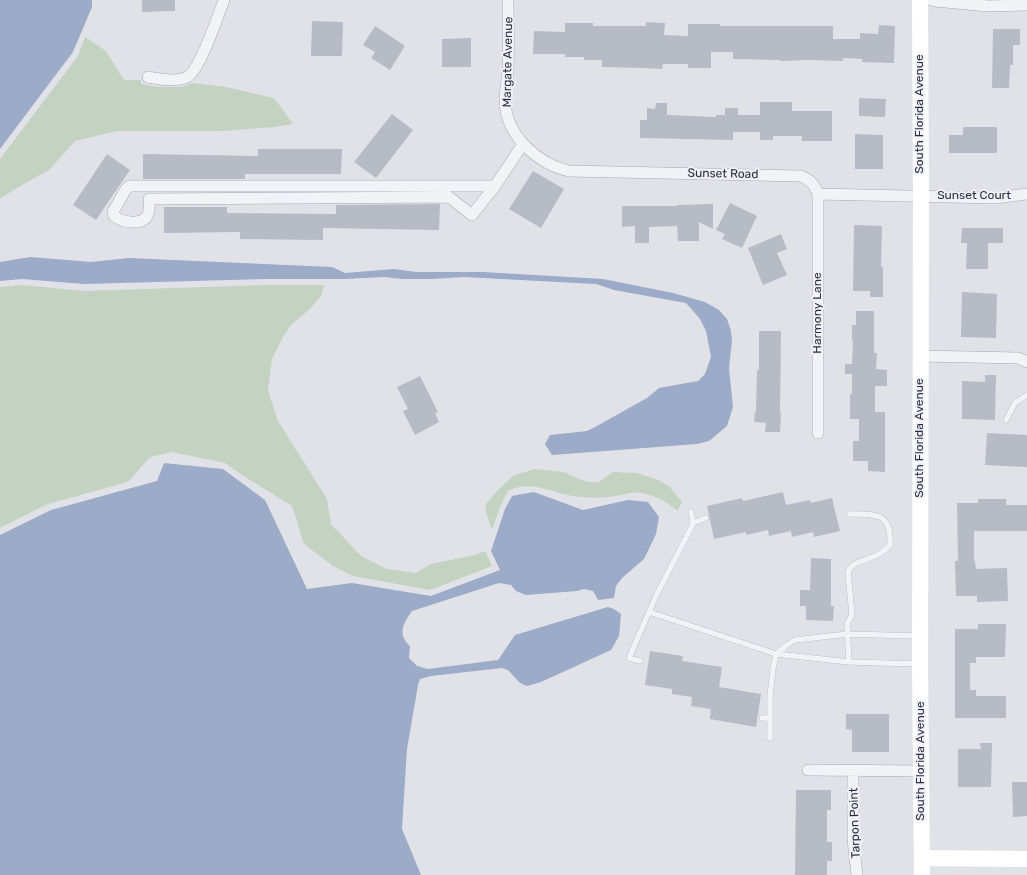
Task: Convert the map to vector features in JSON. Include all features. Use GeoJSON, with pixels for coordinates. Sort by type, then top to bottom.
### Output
{"type":"FeatureCollection","features":[{"type":"Feature","properties":{"kind":"street"},"geometry":{"type":"LineString","coordinates":[[148,78],[182,79],[191,75],[199,62],[224,0]]}},
{"type":"Feature","properties":{"kind":"street","name":"Margate Avenue"},"geometry":{"type":"LineString","coordinates":[[508,0],[508,68],[505,102],[512,127],[523,144]]}},
{"type":"Feature","properties":{"kind":"street","name":"South Florida Avenue"},"geometry":{"type":"LineString","coordinates":[[920,0],[920,664],[922,875]]}},
{"type":"Feature","properties":{"kind":"street"},"geometry":{"type":"LineString","coordinates":[[931,0],[935,2],[988,6],[1027,5]]}},
{"type":"Feature","properties":{"kind":"street"},"geometry":{"type":"LineString","coordinates":[[495,186],[130,186],[113,212],[114,216],[122,221],[141,221],[146,218],[149,213],[149,198],[449,197],[472,214],[495,186],[523,144]]}},
{"type":"Feature","properties":{"kind":"street","name":"Sunset Road"},"geometry":{"type":"LineString","coordinates":[[523,144],[546,162],[570,171],[800,176],[815,186],[818,194]]}},
{"type":"Feature","properties":{"kind":"street"},"geometry":{"type":"LineString","coordinates":[[818,194],[921,196]]}},
{"type":"Feature","properties":{"kind":"street","name":"Harmony Lane"},"geometry":{"type":"LineString","coordinates":[[818,194],[818,433]]}},
{"type":"Feature","properties":{"kind":"street","name":"Sunset Court"},"geometry":{"type":"LineString","coordinates":[[921,196],[995,198],[1027,194]]}},
{"type":"Feature","properties":{"kind":"street"},"geometry":{"type":"LineString","coordinates":[[920,356],[1018,358],[1027,362]]}},
{"type":"Feature","properties":{"kind":"street","name":"Tarpon Point"},"geometry":{"type":"LineString","coordinates":[[808,770],[921,771]]}},
{"type":"Feature","properties":{"kind":"street","name":"Tarpon Point"},"geometry":{"type":"LineString","coordinates":[[853,770],[853,839],[857,875]]}},
{"type":"Feature","properties":{"kind":"street"},"geometry":{"type":"LineString","coordinates":[[922,858],[1027,859]]}},
{"type":"Feature","properties":{"kind":"lane"},"geometry":{"type":"LineString","coordinates":[[1006,420],[1015,403],[1027,395]]}},
{"type":"Feature","properties":{"kind":"lane"},"geometry":{"type":"LineString","coordinates":[[640,661],[629,658],[649,612],[693,522],[690,512]]}},
{"type":"Feature","properties":{"kind":"lane"},"geometry":{"type":"LineString","coordinates":[[849,514],[876,514],[882,517],[887,525],[890,537],[890,545],[883,552],[854,564],[850,567],[848,572],[852,615],[848,622],[849,662]]}},
{"type":"Feature","properties":{"kind":"lane"},"geometry":{"type":"LineString","coordinates":[[693,522],[706,518]]}},
{"type":"Feature","properties":{"kind":"lane"},"geometry":{"type":"LineString","coordinates":[[649,612],[776,654],[849,662],[920,664]]}},
{"type":"Feature","properties":{"kind":"lane"},"geometry":{"type":"LineString","coordinates":[[770,738],[772,678],[776,654],[786,645],[795,640],[848,634],[920,636]]}},
{"type":"Feature","properties":{"kind":"lane"},"geometry":{"type":"LineString","coordinates":[[762,718],[770,718]]}},
{"type":"Feature","properties":{"kind":"green space"},"geometry":{"type":"Polygon","coordinates":[[[85,37],[106,51],[124,80],[141,80],[141,84],[158,87],[182,87],[192,83],[226,87],[274,98],[293,124],[222,131],[117,131],[75,141],[49,170],[0,199],[0,159],[78,56],[85,37]]]}},
{"type":"Feature","properties":{"kind":"green space"},"geometry":{"type":"Polygon","coordinates":[[[22,285],[84,291],[266,285],[324,285],[321,296],[311,308],[291,325],[284,335],[272,359],[268,390],[278,421],[327,499],[331,524],[361,556],[387,569],[416,573],[431,564],[475,555],[485,551],[492,566],[430,590],[353,576],[333,566],[304,544],[292,506],[225,463],[172,452],[150,457],[129,481],[48,504],[0,528],[0,287],[22,285]]]}},
{"type":"Feature","properties":{"kind":"green space"},"geometry":{"type":"Polygon","coordinates":[[[534,469],[564,472],[589,482],[599,482],[613,472],[636,473],[656,479],[670,487],[682,502],[678,511],[661,500],[642,493],[588,498],[572,496],[536,487],[518,487],[508,491],[500,507],[492,530],[486,512],[486,504],[513,476],[534,469]]]}},
{"type":"Feature","properties":{"kind":"water"},"geometry":{"type":"Polygon","coordinates":[[[0,0],[92,0],[92,7],[73,52],[0,149],[0,0]]]}},
{"type":"Feature","properties":{"kind":"water"},"geometry":{"type":"Polygon","coordinates":[[[30,257],[91,262],[129,258],[332,267],[345,273],[394,269],[416,272],[483,272],[603,279],[673,293],[705,302],[719,310],[727,319],[731,331],[732,341],[729,368],[733,407],[727,426],[709,441],[697,444],[552,455],[545,444],[550,435],[587,431],[647,398],[659,388],[698,381],[705,374],[711,357],[706,331],[700,319],[686,303],[614,290],[596,284],[464,277],[432,279],[403,279],[384,277],[343,279],[266,279],[84,284],[22,279],[0,281],[0,262],[30,257]]]}},
{"type":"Feature","properties":{"kind":"water"},"geometry":{"type":"Polygon","coordinates":[[[164,463],[223,469],[265,500],[307,589],[352,583],[431,596],[500,570],[491,551],[505,509],[512,496],[534,492],[583,510],[628,500],[648,502],[659,517],[656,534],[644,559],[622,578],[616,586],[614,598],[598,600],[593,591],[584,589],[577,591],[526,595],[516,591],[511,585],[499,583],[412,611],[403,629],[406,642],[410,646],[409,658],[417,666],[428,669],[498,660],[515,635],[608,607],[621,614],[619,636],[611,650],[541,682],[527,686],[520,683],[508,670],[502,668],[431,676],[420,679],[407,749],[402,829],[421,875],[0,875],[0,535],[51,510],[157,481],[164,463]]]}},
{"type":"Feature","properties":{"kind":"building"},"geometry":{"type":"Polygon","coordinates":[[[142,0],[175,0],[175,11],[142,12],[142,0]]]}},
{"type":"Feature","properties":{"kind":"building"},"geometry":{"type":"Polygon","coordinates":[[[312,21],[343,22],[342,56],[311,56],[312,21]]]}},
{"type":"Feature","properties":{"kind":"building"},"geometry":{"type":"Polygon","coordinates":[[[646,22],[665,23],[664,35],[688,36],[688,24],[720,24],[720,26],[833,26],[833,39],[860,39],[860,33],[878,34],[879,25],[895,26],[894,63],[862,62],[862,59],[843,58],[843,61],[733,59],[733,52],[711,52],[711,68],[688,68],[688,64],[663,64],[662,69],[602,67],[602,60],[584,60],[584,57],[565,57],[565,54],[533,54],[534,31],[565,32],[565,23],[593,23],[593,26],[646,26],[646,22]]]}},
{"type":"Feature","properties":{"kind":"building"},"geometry":{"type":"Polygon","coordinates":[[[375,26],[405,46],[390,70],[371,58],[375,52],[363,45],[375,26]]]}},
{"type":"Feature","properties":{"kind":"building"},"geometry":{"type":"Polygon","coordinates":[[[993,29],[1020,29],[1020,45],[1013,45],[1013,65],[1010,65],[1009,88],[992,88],[993,29]]]}},
{"type":"Feature","properties":{"kind":"building"},"geometry":{"type":"Polygon","coordinates":[[[471,38],[471,67],[442,67],[442,39],[471,38]]]}},
{"type":"Feature","properties":{"kind":"building"},"geometry":{"type":"Polygon","coordinates":[[[859,98],[886,99],[885,117],[859,116],[859,98]]]}},
{"type":"Feature","properties":{"kind":"building"},"geometry":{"type":"Polygon","coordinates":[[[760,102],[792,102],[792,111],[832,111],[832,141],[802,141],[802,136],[773,136],[773,140],[760,140],[760,132],[733,132],[733,140],[640,138],[640,120],[647,120],[647,108],[655,109],[656,103],[667,103],[667,115],[716,117],[716,115],[725,115],[725,108],[738,108],[738,115],[760,115],[760,102]]]}},
{"type":"Feature","properties":{"kind":"building"},"geometry":{"type":"Polygon","coordinates":[[[392,114],[413,130],[376,178],[354,162],[392,114]]]}},
{"type":"Feature","properties":{"kind":"building"},"geometry":{"type":"Polygon","coordinates":[[[963,127],[997,127],[997,153],[949,153],[949,135],[963,135],[963,127]]]}},
{"type":"Feature","properties":{"kind":"building"},"geometry":{"type":"Polygon","coordinates":[[[855,134],[883,135],[883,169],[855,169],[855,134]]]}},
{"type":"Feature","properties":{"kind":"building"},"geometry":{"type":"Polygon","coordinates":[[[258,149],[342,149],[341,174],[245,174],[245,179],[143,179],[143,154],[258,156],[258,149]]]}},
{"type":"Feature","properties":{"kind":"building"},"geometry":{"type":"Polygon","coordinates":[[[107,154],[130,170],[96,220],[73,205],[107,154]]]}},
{"type":"Feature","properties":{"kind":"building"},"geometry":{"type":"Polygon","coordinates":[[[533,171],[564,189],[541,228],[509,209],[533,171]]]}},
{"type":"Feature","properties":{"kind":"building"},"geometry":{"type":"Polygon","coordinates":[[[730,203],[757,216],[742,248],[722,239],[725,234],[716,230],[730,203]]]}},
{"type":"Feature","properties":{"kind":"building"},"geometry":{"type":"Polygon","coordinates":[[[440,204],[439,230],[323,228],[323,240],[240,239],[240,232],[164,233],[164,207],[227,207],[227,213],[336,214],[336,205],[440,204]]]}},
{"type":"Feature","properties":{"kind":"building"},"geometry":{"type":"Polygon","coordinates":[[[713,204],[713,229],[699,222],[699,241],[678,241],[677,226],[649,227],[649,243],[635,243],[635,226],[622,227],[622,206],[677,206],[713,204]]]}},
{"type":"Feature","properties":{"kind":"building"},"geometry":{"type":"Polygon","coordinates":[[[854,225],[882,226],[881,267],[883,267],[883,297],[870,297],[870,291],[853,291],[854,225]]]}},
{"type":"Feature","properties":{"kind":"building"},"geometry":{"type":"Polygon","coordinates":[[[962,228],[1003,228],[1003,243],[988,243],[988,269],[966,269],[967,243],[961,243],[962,228]]]}},
{"type":"Feature","properties":{"kind":"building"},"geometry":{"type":"Polygon","coordinates":[[[781,234],[787,249],[777,253],[787,275],[763,285],[748,248],[781,234]]]}},
{"type":"Feature","properties":{"kind":"building"},"geometry":{"type":"Polygon","coordinates":[[[962,292],[997,294],[996,338],[961,337],[962,292]]]}},
{"type":"Feature","properties":{"kind":"building"},"geometry":{"type":"Polygon","coordinates":[[[856,311],[874,311],[874,353],[877,353],[876,369],[887,370],[887,386],[875,386],[875,412],[885,412],[885,472],[868,471],[868,461],[853,461],[853,441],[859,441],[859,419],[850,419],[852,374],[845,374],[845,364],[852,364],[852,325],[856,325],[856,311]]]}},
{"type":"Feature","properties":{"kind":"building"},"geometry":{"type":"Polygon","coordinates":[[[759,331],[781,331],[780,432],[765,432],[766,423],[754,422],[756,412],[757,370],[759,370],[759,331]]]}},
{"type":"Feature","properties":{"kind":"building"},"geometry":{"type":"Polygon","coordinates":[[[985,375],[996,375],[995,420],[962,419],[962,381],[985,382],[985,375]]]}},
{"type":"Feature","properties":{"kind":"building"},"geometry":{"type":"Polygon","coordinates":[[[420,376],[438,412],[435,413],[439,422],[415,435],[403,411],[408,409],[397,387],[420,376]]]}},
{"type":"Feature","properties":{"kind":"building"},"geometry":{"type":"Polygon","coordinates":[[[987,433],[1027,435],[1027,467],[985,465],[987,433]]]}},
{"type":"Feature","properties":{"kind":"building"},"geometry":{"type":"Polygon","coordinates":[[[783,492],[786,505],[810,500],[811,503],[832,498],[840,531],[814,537],[813,532],[792,537],[791,531],[769,536],[768,530],[746,535],[746,532],[714,539],[707,506],[742,498],[743,501],[783,492]]]}},
{"type":"Feature","properties":{"kind":"building"},"geometry":{"type":"Polygon","coordinates":[[[978,499],[1006,499],[1006,505],[1027,505],[1027,531],[974,531],[974,561],[976,569],[1007,568],[1008,601],[977,602],[977,596],[956,596],[955,561],[958,561],[957,503],[978,503],[978,499]]]}},
{"type":"Feature","properties":{"kind":"building"},"geometry":{"type":"Polygon","coordinates":[[[811,558],[831,559],[831,606],[834,606],[833,621],[806,620],[806,606],[800,606],[800,590],[810,590],[811,558]]]}},
{"type":"Feature","properties":{"kind":"building"},"geometry":{"type":"Polygon","coordinates":[[[978,624],[1006,624],[1005,657],[976,657],[976,663],[970,663],[970,690],[976,690],[976,696],[1006,696],[1006,718],[955,718],[955,629],[978,629],[978,624]]]}},
{"type":"Feature","properties":{"kind":"building"},"geometry":{"type":"Polygon","coordinates":[[[650,651],[683,656],[682,661],[722,667],[719,687],[761,694],[756,727],[710,719],[711,709],[691,706],[692,697],[672,694],[672,689],[645,685],[650,651]]]}},
{"type":"Feature","properties":{"kind":"building"},"geometry":{"type":"Polygon","coordinates":[[[846,714],[889,714],[889,752],[852,752],[852,730],[846,729],[846,714]]]}},
{"type":"Feature","properties":{"kind":"building"},"geometry":{"type":"Polygon","coordinates":[[[980,743],[992,743],[991,787],[958,787],[958,749],[981,749],[980,743]]]}},
{"type":"Feature","properties":{"kind":"building"},"geometry":{"type":"Polygon","coordinates":[[[1012,782],[1027,782],[1027,816],[1013,817],[1012,782]]]}},
{"type":"Feature","properties":{"kind":"building"},"geometry":{"type":"Polygon","coordinates":[[[796,790],[831,790],[831,810],[827,810],[827,842],[832,842],[832,861],[827,861],[827,875],[795,875],[796,790]]]}}]}
